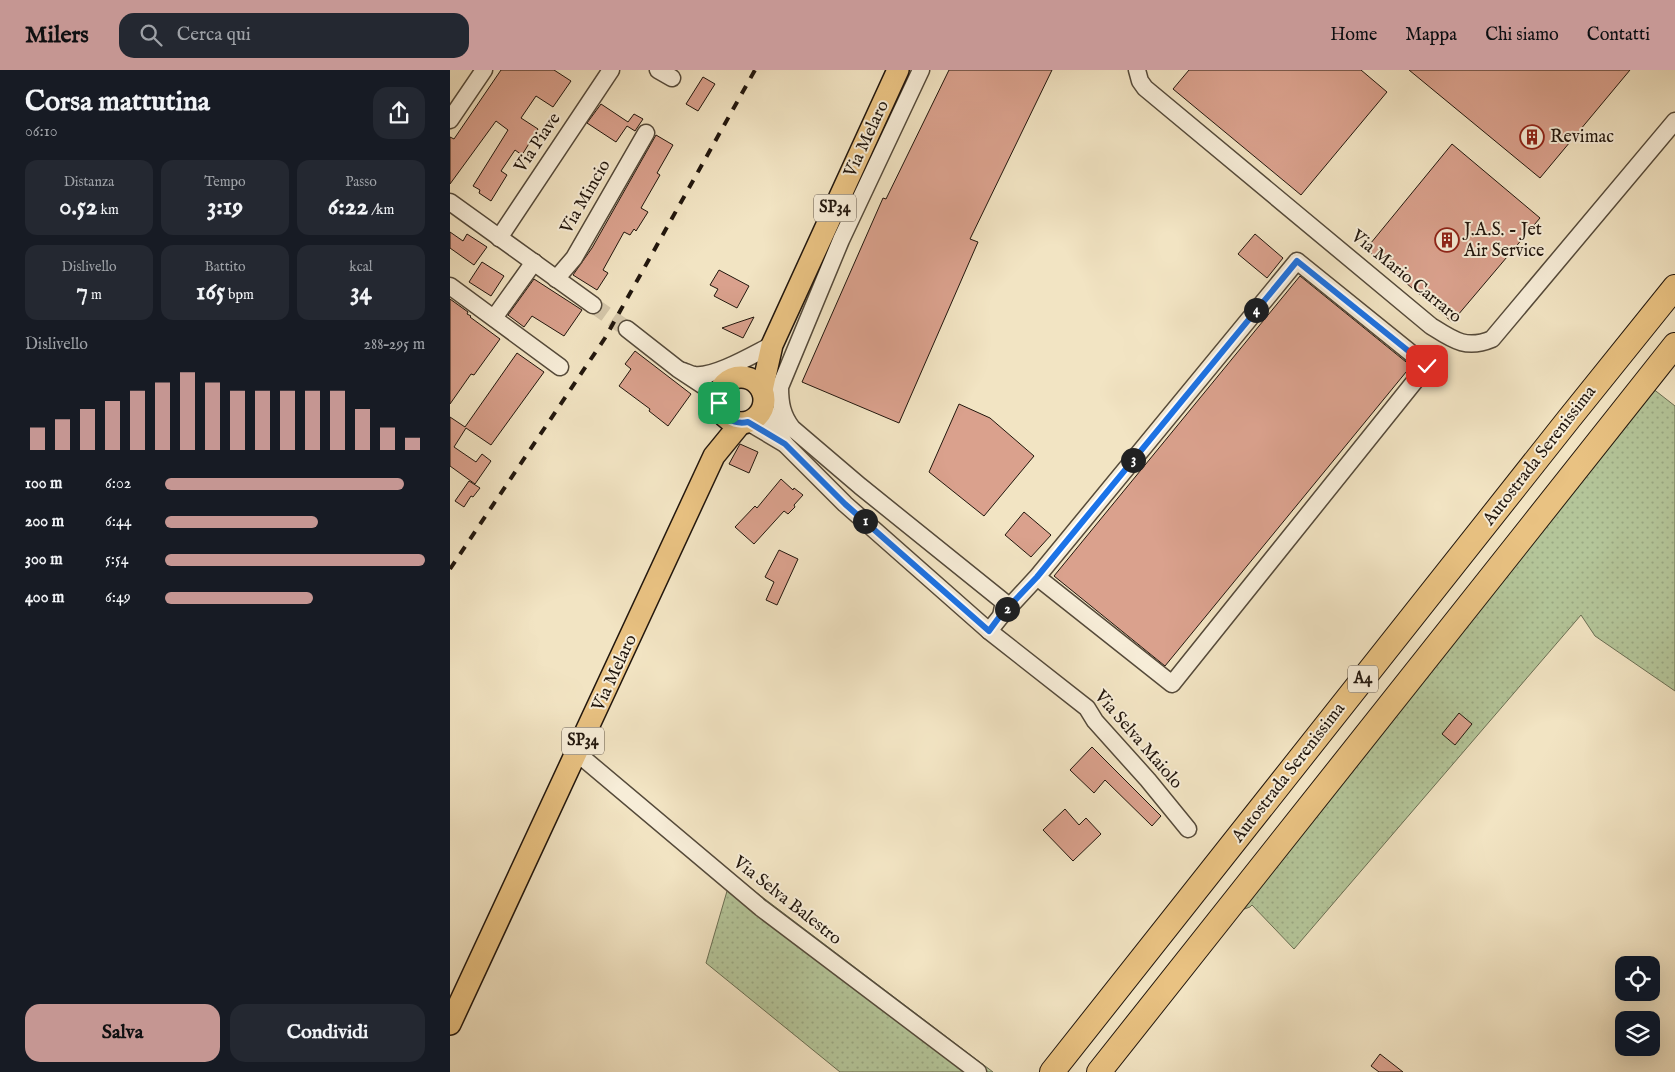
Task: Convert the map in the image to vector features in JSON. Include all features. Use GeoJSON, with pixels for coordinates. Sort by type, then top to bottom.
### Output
{"type":"FeatureCollection","features":[{"type":"Feature","properties":{"kind":"highway","name":"Autostrada Serenissima"},"geometry":{"type":"LineString","coordinates":[[1052,1072],[1675,287]]}},
{"type":"Feature","properties":{"kind":"highway","name":"Autostrada Serenissima"},"geometry":{"type":"LineString","coordinates":[[1099,1072],[1675,345]]}},
{"type":"Feature","properties":{"kind":"main road","name":"Via Melaro"},"geometry":{"type":"LineString","coordinates":[[733,414],[758,415],[772,345],[898,70]]}},
{"type":"Feature","properties":{"kind":"main road","name":"Via Melaro"},"geometry":{"type":"LineString","coordinates":[[733,414],[721,389],[732,379],[754,366],[772,345]]}},
{"type":"Feature","properties":{"kind":"main road"},"geometry":{"type":"LineString","coordinates":[[732,379],[746,378],[752,380],[762,397]]}},
{"type":"Feature","properties":{"kind":"main road","name":"Via Melaro"},"geometry":{"type":"LineString","coordinates":[[450,1024],[578,753],[714,456],[718,434],[733,414]]}},
{"type":"Feature","properties":{"kind":"street"},"geometry":{"type":"LineString","coordinates":[[450,120],[484,70]]}},
{"type":"Feature","properties":{"kind":"street","name":"Via Piave"},"geometry":{"type":"LineString","coordinates":[[499,238],[611,70]]}},
{"type":"Feature","properties":{"kind":"street"},"geometry":{"type":"LineString","coordinates":[[921,70],[841,240],[780,386],[782,409],[786,420],[792,428],[860,486],[1004,602],[1000,616]]}},
{"type":"Feature","properties":{"kind":"street","name":"Via Mario Carraro"},"geometry":{"type":"LineString","coordinates":[[1137,70],[1140,81],[1145,88],[1432,326],[1455,341],[1470,345],[1492,339],[1675,121]]}},
{"type":"Feature","properties":{"kind":"street","name":"Via Mincio"},"geometry":{"type":"LineString","coordinates":[[556,278],[574,258],[646,133]]}},
{"type":"Feature","properties":{"kind":"street"},"geometry":{"type":"LineString","coordinates":[[450,202],[593,305]]}},
{"type":"Feature","properties":{"kind":"street"},"geometry":{"type":"LineString","coordinates":[[989,631],[1000,616],[1037,577],[1297,261],[1427,366],[1172,684],[1037,577]]}},
{"type":"Feature","properties":{"kind":"street"},"geometry":{"type":"LineString","coordinates":[[494,318],[534,262]]}},
{"type":"Feature","properties":{"kind":"street"},"geometry":{"type":"LineString","coordinates":[[450,286],[560,367]]}},
{"type":"Feature","properties":{"kind":"street","name":"Via Selva Maiolo"},"geometry":{"type":"LineString","coordinates":[[627,330],[733,414],[785,444],[845,504],[989,631],[1086,708],[1188,829]]}},
{"type":"Feature","properties":{"kind":"street"},"geometry":{"type":"LineString","coordinates":[[678,370],[695,375],[713,372],[743,360],[772,345]]}},
{"type":"Feature","properties":{"kind":"street","name":"Via Selva Maiolo"},"geometry":{"type":"LineString","coordinates":[[762,397],[785,444]]}},
{"type":"Feature","properties":{"kind":"street"},"geometry":{"type":"LineString","coordinates":[[845,504],[860,486]]}},
{"type":"Feature","properties":{"kind":"street","name":"Via Selva Balestro"},"geometry":{"type":"LineString","coordinates":[[578,753],[761,908],[978,1072]]}},
{"type":"Feature","properties":{"kind":"green space"},"geometry":{"type":"Polygon","coordinates":[[[1652,388],[1675,406],[1675,691],[1595,636],[1581,615],[1294,949],[1252,905],[1236,912],[1652,388]]]}},
{"type":"Feature","properties":{"kind":"green space"},"geometry":{"type":"Polygon","coordinates":[[[732,874],[993,1072],[840,1072],[706,963],[732,874]]]}},
{"type":"Feature","properties":{"kind":"building"},"geometry":{"type":"Polygon","coordinates":[[[501,70],[554,70],[571,81],[553,107],[536,96],[521,118],[538,129],[522,155],[515,150],[501,171],[507,175],[491,201],[479,193],[480,190],[473,186],[508,130],[496,121],[450,184],[450,137],[454,139],[501,70]]]}},
{"type":"Feature","properties":{"kind":"building"},"geometry":{"type":"Polygon","coordinates":[[[949,70],[1052,70],[970,239],[978,242],[899,423],[802,382],[883,198],[886,199],[949,70]]]}},
{"type":"Feature","properties":{"kind":"building"},"geometry":{"type":"Polygon","coordinates":[[[1189,70],[1361,70],[1387,92],[1301,195],[1173,89],[1189,70]]]}},
{"type":"Feature","properties":{"kind":"building","name":"Revimac"},"geometry":{"type":"Polygon","coordinates":[[[1409,70],[1630,70],[1540,178],[1409,70]]]}},
{"type":"Feature","properties":{"kind":"building"},"geometry":{"type":"Polygon","coordinates":[[[703,77],[715,84],[698,111],[686,104],[703,77]]]}},
{"type":"Feature","properties":{"kind":"building"},"geometry":{"type":"Polygon","coordinates":[[[601,104],[628,122],[634,114],[643,119],[635,131],[627,126],[616,142],[587,123],[601,104]]]}},
{"type":"Feature","properties":{"kind":"building"},"geometry":{"type":"Polygon","coordinates":[[[656,135],[673,145],[657,173],[660,175],[641,208],[648,212],[636,231],[634,229],[630,235],[624,232],[603,270],[608,273],[597,290],[573,275],[592,248],[656,135]]]}},
{"type":"Feature","properties":{"kind":"building","name":"J.A.S. - Jet Air Service"},"geometry":{"type":"Polygon","coordinates":[[[1452,144],[1540,218],[1452,322],[1366,249],[1452,144]]]}},
{"type":"Feature","properties":{"kind":"building"},"geometry":{"type":"Polygon","coordinates":[[[450,232],[463,241],[467,234],[487,247],[474,265],[450,248],[450,232]]]}},
{"type":"Feature","properties":{"kind":"building"},"geometry":{"type":"Polygon","coordinates":[[[1255,234],[1283,258],[1267,278],[1238,254],[1255,234]]]}},
{"type":"Feature","properties":{"kind":"building"},"geometry":{"type":"Polygon","coordinates":[[[482,262],[504,276],[491,296],[469,282],[482,262]]]}},
{"type":"Feature","properties":{"kind":"building"},"geometry":{"type":"Polygon","coordinates":[[[719,270],[749,286],[737,308],[714,296],[718,289],[710,285],[719,270]]]}},
{"type":"Feature","properties":{"kind":"building"},"geometry":{"type":"Polygon","coordinates":[[[1300,276],[1411,366],[1165,666],[1054,576],[1300,276]]]}},
{"type":"Feature","properties":{"kind":"building"},"geometry":{"type":"Polygon","coordinates":[[[534,279],[582,310],[564,336],[532,316],[524,327],[508,315],[534,279]]]}},
{"type":"Feature","properties":{"kind":"building"},"geometry":{"type":"Polygon","coordinates":[[[450,299],[468,312],[467,314],[470,317],[500,339],[474,375],[471,374],[450,404],[450,299]]]}},
{"type":"Feature","properties":{"kind":"building"},"geometry":{"type":"Polygon","coordinates":[[[754,317],[743,338],[722,328],[736,323],[754,317]]]}},
{"type":"Feature","properties":{"kind":"building"},"geometry":{"type":"Polygon","coordinates":[[[635,351],[691,394],[668,426],[649,411],[650,409],[619,386],[631,369],[625,364],[635,351]]]}},
{"type":"Feature","properties":{"kind":"building"},"geometry":{"type":"Polygon","coordinates":[[[517,353],[544,372],[491,445],[466,428],[454,447],[476,462],[482,454],[491,461],[475,484],[450,466],[450,417],[465,427],[517,353]]]}},
{"type":"Feature","properties":{"kind":"building"},"geometry":{"type":"Polygon","coordinates":[[[959,404],[990,418],[1034,456],[984,516],[929,472],[959,404]]]}},
{"type":"Feature","properties":{"kind":"building"},"geometry":{"type":"Polygon","coordinates":[[[740,444],[758,452],[749,473],[729,464],[740,444]]]}},
{"type":"Feature","properties":{"kind":"building"},"geometry":{"type":"Polygon","coordinates":[[[781,479],[793,490],[794,488],[803,495],[788,514],[784,511],[754,544],[735,527],[755,506],[757,508],[781,479]]]}},
{"type":"Feature","properties":{"kind":"building"},"geometry":{"type":"Polygon","coordinates":[[[469,481],[480,488],[473,497],[471,496],[464,507],[455,501],[469,481]]]}},
{"type":"Feature","properties":{"kind":"building"},"geometry":{"type":"Polygon","coordinates":[[[1024,512],[1051,535],[1031,557],[1005,535],[1024,512]]]}},
{"type":"Feature","properties":{"kind":"building"},"geometry":{"type":"Polygon","coordinates":[[[779,550],[798,559],[777,605],[766,600],[774,582],[765,577],[779,550]]]}},
{"type":"Feature","properties":{"kind":"building"},"geometry":{"type":"Polygon","coordinates":[[[1459,713],[1472,724],[1455,745],[1442,734],[1459,713]]]}},
{"type":"Feature","properties":{"kind":"building"},"geometry":{"type":"Polygon","coordinates":[[[1092,747],[1161,816],[1152,826],[1105,780],[1094,793],[1070,770],[1092,747]]]}},
{"type":"Feature","properties":{"kind":"building"},"geometry":{"type":"Polygon","coordinates":[[[1065,809],[1079,825],[1086,818],[1101,834],[1073,861],[1043,830],[1065,809]]]}},
{"type":"Feature","properties":{"kind":"building"},"geometry":{"type":"Polygon","coordinates":[[[1380,1054],[1403,1072],[1379,1072],[1371,1066],[1380,1054]]]}},
{"type":"Feature","properties":{"kind":"tunnel"},"geometry":{"type":"LineString","coordinates":[[593,305],[627,329]]}},
{"type":"Feature","properties":{"kind":"railway"},"geometry":{"type":"LineString","coordinates":[[450,569],[605,338],[755,70]]}},
{"type":"Feature","properties":{"kind":"place","name":"Revimac"},"geometry":{"type":"Point","coordinates":[1532,137]}},
{"type":"Feature","properties":{"kind":"place","name":"J.A.S. - Jet Air Service"},"geometry":{"type":"Point","coordinates":[1447,240]}},
{"type":"Feature","properties":{"kind":"route"},"geometry":{"type":"LineString","coordinates":[[719,403],[723,414],[734,422],[748,422],[785,444],[845,504],[989,631],[1000,616],[1037,577],[1297,261],[1427,366]]}}]}
